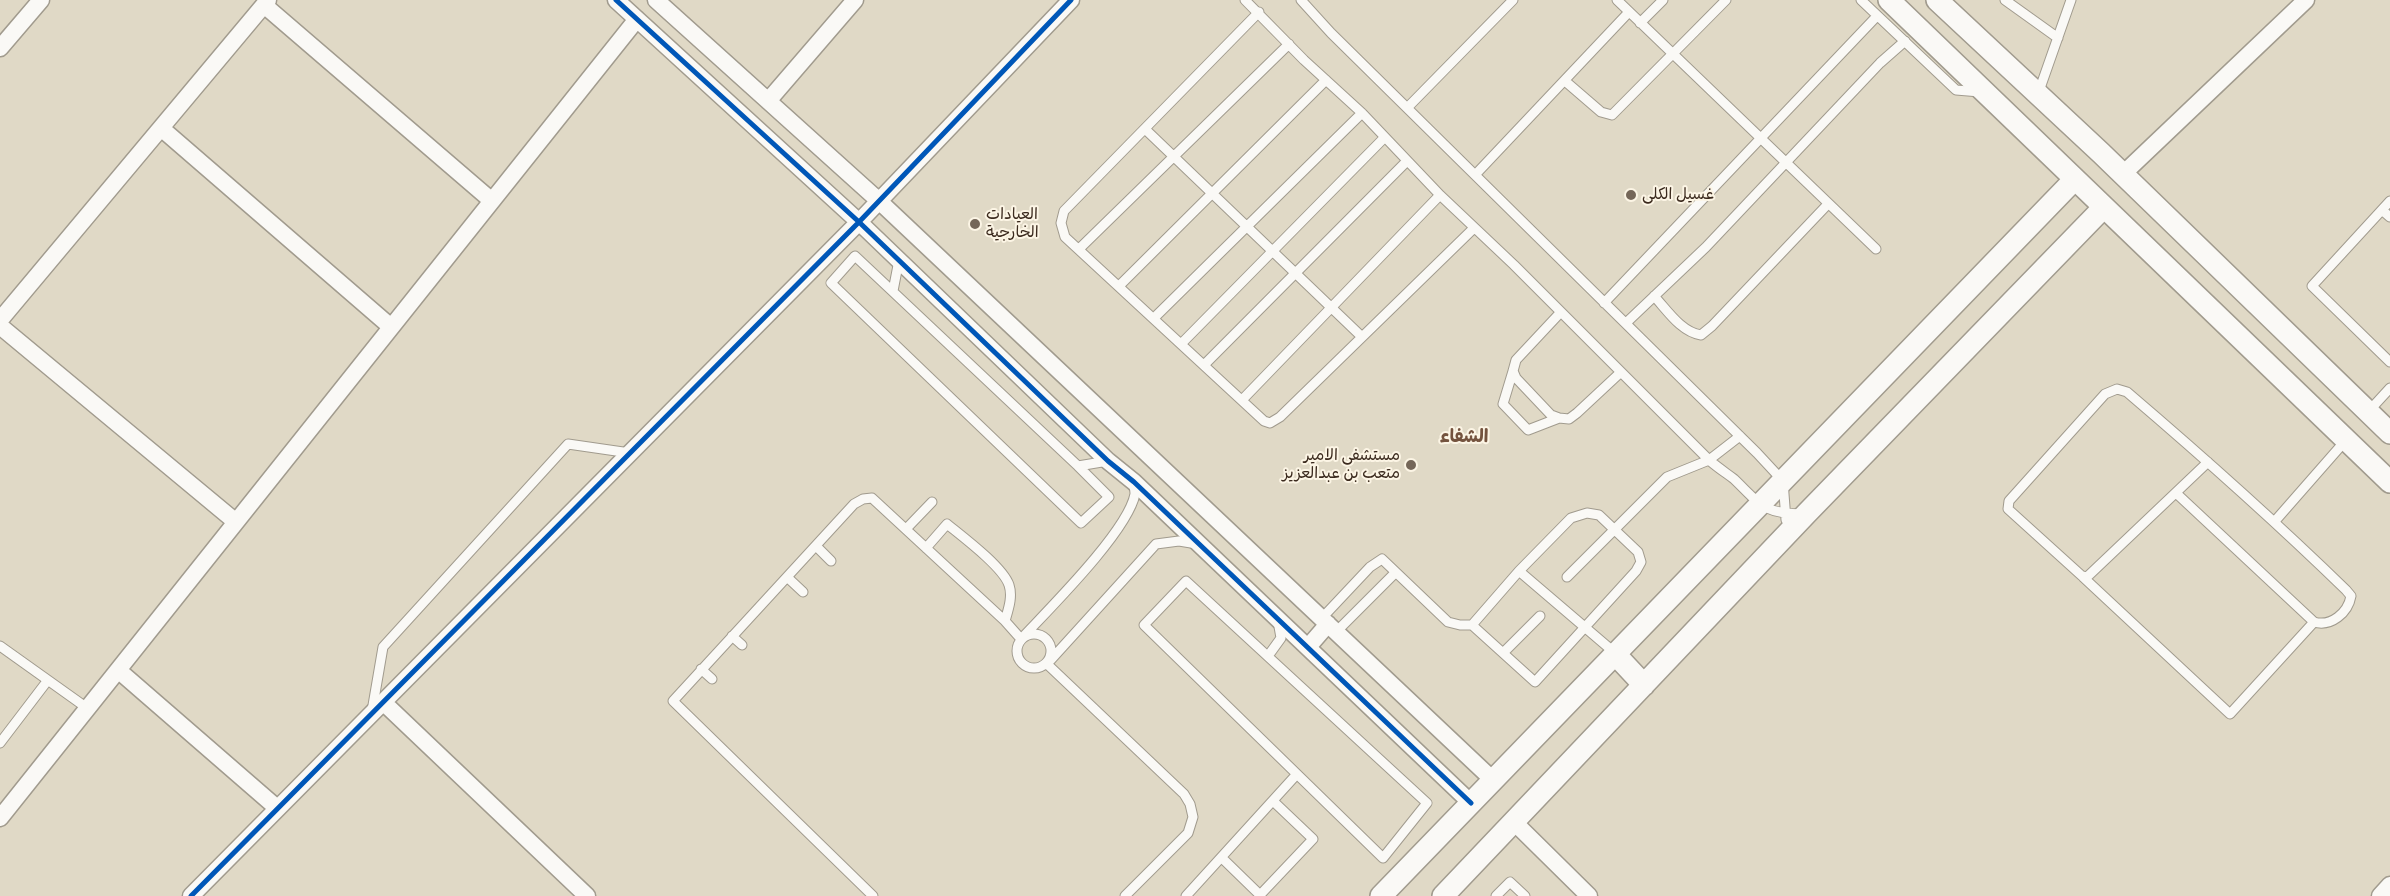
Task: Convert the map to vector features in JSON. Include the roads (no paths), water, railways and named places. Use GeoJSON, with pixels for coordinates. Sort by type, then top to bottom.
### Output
{"type":"FeatureCollection","features":[{"type":"Feature","properties":{"kind":"street"},"geometry":{"type":"LineString","coordinates":[[0,48],[41,0]]}},
{"type":"Feature","properties":{"kind":"street"},"geometry":{"type":"LineString","coordinates":[[616,0],[859,222],[1108,461],[1134,482],[1200,544],[1471,803]]}},
{"type":"Feature","properties":{"kind":"street"},"geometry":{"type":"LineString","coordinates":[[656,0],[878,200],[1493,780]]}},
{"type":"Feature","properties":{"kind":"street"},"geometry":{"type":"LineString","coordinates":[[768,101],[855,0]]}},
{"type":"Feature","properties":{"kind":"street"},"geometry":{"type":"LineString","coordinates":[[191,896],[859,222],[1071,0]]}},
{"type":"Feature","properties":{"kind":"street"},"geometry":{"type":"LineString","coordinates":[[1937,0],[2123,174],[2390,433]]}},
{"type":"Feature","properties":{"kind":"street"},"geometry":{"type":"LineString","coordinates":[[2123,174],[2306,0]]}},
{"type":"Feature","properties":{"kind":"street"},"geometry":{"type":"LineString","coordinates":[[0,320],[266,2],[492,201]]}},
{"type":"Feature","properties":{"kind":"street"},"geometry":{"type":"LineString","coordinates":[[1883,8],[1987,92],[2390,482]]}},
{"type":"Feature","properties":{"kind":"street"},"geometry":{"type":"LineString","coordinates":[[0,818],[637,19]]}},
{"type":"Feature","properties":{"kind":"street"},"geometry":{"type":"LineString","coordinates":[[161,128],[392,327]]}},
{"type":"Feature","properties":{"kind":"street"},"geometry":{"type":"LineString","coordinates":[[1382,896],[2075,179]]}},
{"type":"Feature","properties":{"kind":"street"},"geometry":{"type":"LineString","coordinates":[[1443,896],[1785,536],[1796,514],[2104,207]]}},
{"type":"Feature","properties":{"kind":"street"},"geometry":{"type":"LineString","coordinates":[[0,326],[236,522]]}},
{"type":"Feature","properties":{"kind":"street"},"geometry":{"type":"LineString","coordinates":[[1308,647],[1328,625]]}},
{"type":"Feature","properties":{"kind":"street"},"geometry":{"type":"LineString","coordinates":[[1615,654],[1644,685]]}},
{"type":"Feature","properties":{"kind":"street"},"geometry":{"type":"LineString","coordinates":[[118,670],[278,808]]}},
{"type":"Feature","properties":{"kind":"street"},"geometry":{"type":"LineString","coordinates":[[378,708],[587,896]]}},
{"type":"Feature","properties":{"kind":"street"},"geometry":{"type":"LineString","coordinates":[[1514,822],[1589,896]]}},
{"type":"Feature","properties":{"kind":"street"},"geometry":{"type":"LineString","coordinates":[[2380,896],[2390,885]]}},
{"type":"Feature","properties":{"kind":"lane"},"geometry":{"type":"LineString","coordinates":[[1245,0],[1362,113],[1440,195],[1709,460],[1733,479],[1759,505],[1796,514]]}},
{"type":"Feature","properties":{"kind":"lane"},"geometry":{"type":"LineString","coordinates":[[1302,0],[1475,175],[1784,481],[1796,514]]}},
{"type":"Feature","properties":{"kind":"lane"},"geometry":{"type":"LineString","coordinates":[[1408,107],[1513,0]]}},
{"type":"Feature","properties":{"kind":"lane"},"geometry":{"type":"LineString","coordinates":[[1617,0],[1760,140],[1876,249]]}},
{"type":"Feature","properties":{"kind":"lane"},"geometry":{"type":"LineString","coordinates":[[1640,22],[1662,0]]}},
{"type":"Feature","properties":{"kind":"lane"},"geometry":{"type":"LineString","coordinates":[[1565,81],[1601,112],[1612,115],[1674,55],[1726,0]]}},
{"type":"Feature","properties":{"kind":"lane"},"geometry":{"type":"LineString","coordinates":[[1861,0],[1883,8],[1905,41],[1956,90],[1987,92]]}},
{"type":"Feature","properties":{"kind":"lane"},"geometry":{"type":"LineString","coordinates":[[2006,0],[2016,3],[2058,38]]}},
{"type":"Feature","properties":{"kind":"lane"},"geometry":{"type":"LineString","coordinates":[[2038,94],[2071,0]]}},
{"type":"Feature","properties":{"kind":"lane"},"geometry":{"type":"LineString","coordinates":[[1604,303],[1883,8]]}},
{"type":"Feature","properties":{"kind":"lane"},"geometry":{"type":"LineString","coordinates":[[1259,12],[1064,211],[1060,223],[1065,237],[1264,421],[1270,422],[1274,421],[1474,228]]}},
{"type":"Feature","properties":{"kind":"lane"},"geometry":{"type":"LineString","coordinates":[[1475,175],[1629,12]]}},
{"type":"Feature","properties":{"kind":"lane"},"geometry":{"type":"LineString","coordinates":[[1626,324],[1706,247],[1880,63],[1905,41]]}},
{"type":"Feature","properties":{"kind":"lane"},"geometry":{"type":"LineString","coordinates":[[1079,249],[1289,44]]}},
{"type":"Feature","properties":{"kind":"lane"},"geometry":{"type":"LineString","coordinates":[[1118,286],[1326,80]]}},
{"type":"Feature","properties":{"kind":"lane"},"geometry":{"type":"LineString","coordinates":[[1154,318],[1362,113]]}},
{"type":"Feature","properties":{"kind":"lane"},"geometry":{"type":"LineString","coordinates":[[1145,129],[1361,336]]}},
{"type":"Feature","properties":{"kind":"lane"},"geometry":{"type":"LineString","coordinates":[[1181,344],[1384,138]]}},
{"type":"Feature","properties":{"kind":"lane"},"geometry":{"type":"LineString","coordinates":[[1204,365],[1407,160]]}},
{"type":"Feature","properties":{"kind":"lane"},"geometry":{"type":"LineString","coordinates":[[1242,400],[1440,195]]}},
{"type":"Feature","properties":{"kind":"lane"},"geometry":{"type":"LineString","coordinates":[[2390,201],[2312,286],[2390,362]]}},
{"type":"Feature","properties":{"kind":"lane"},"geometry":{"type":"LineString","coordinates":[[1654,296],[1684,328],[1692,334],[1701,335],[1712,326],[1828,204]]}},
{"type":"Feature","properties":{"kind":"lane"},"geometry":{"type":"LineString","coordinates":[[2382,210],[2390,217]]}},
{"type":"Feature","properties":{"kind":"lane"},"geometry":{"type":"LineString","coordinates":[[855,256],[1078,466],[1109,497],[1081,523],[831,283],[855,256]]}},
{"type":"Feature","properties":{"kind":"lane"},"geometry":{"type":"LineString","coordinates":[[893,291],[899,260]]}},
{"type":"Feature","properties":{"kind":"lane"},"geometry":{"type":"LineString","coordinates":[[1559,418],[1528,430],[1503,404],[1516,360],[1560,312]]}},
{"type":"Feature","properties":{"kind":"lane"},"geometry":{"type":"LineString","coordinates":[[1513,371],[1516,378],[1551,415],[1569,419],[1577,414],[1621,372]]}},
{"type":"Feature","properties":{"kind":"lane"},"geometry":{"type":"LineString","coordinates":[[2368,412],[2390,388]]}},
{"type":"Feature","properties":{"kind":"lane"},"geometry":{"type":"LineString","coordinates":[[2176,492],[2314,622],[2324,625],[2332,622],[2349,604],[2351,596],[2275,521],[2127,392],[2117,389],[2106,394],[2009,501],[2008,509],[2083,576],[2230,714],[2314,622]]}},
{"type":"Feature","properties":{"kind":"lane"},"geometry":{"type":"LineString","coordinates":[[1567,576],[1668,477],[1709,460],[1740,436]]}},
{"type":"Feature","properties":{"kind":"lane"},"geometry":{"type":"LineString","coordinates":[[2275,521],[2346,440]]}},
{"type":"Feature","properties":{"kind":"lane"},"geometry":{"type":"LineString","coordinates":[[378,708],[383,647],[568,444],[630,453]]}},
{"type":"Feature","properties":{"kind":"lane"},"geometry":{"type":"LineString","coordinates":[[1078,466],[1108,461]]}},
{"type":"Feature","properties":{"kind":"lane"},"geometry":{"type":"LineString","coordinates":[[2083,576],[2087,577],[2093,572],[2208,462]]}},
{"type":"Feature","properties":{"kind":"lane"},"geometry":{"type":"LineString","coordinates":[[1134,482],[1135,494],[1128,511],[1104,546],[1021,639],[1016,652],[1021,663],[1031,668],[1042,667],[1046,664],[1156,544],[1179,541],[1200,544]]}},
{"type":"Feature","properties":{"kind":"lane"},"geometry":{"type":"LineString","coordinates":[[873,896],[673,701],[854,504],[863,499],[872,498],[1005,621],[1021,639]]}},
{"type":"Feature","properties":{"kind":"lane"},"geometry":{"type":"LineString","coordinates":[[906,529],[932,502]]}},
{"type":"Feature","properties":{"kind":"lane"},"geometry":{"type":"LineString","coordinates":[[1328,625],[1377,561],[1382,560],[1448,622],[1472,625],[1535,682],[1636,571],[1641,562],[1638,552],[1599,516],[1587,513],[1571,518],[1519,571],[1472,625]]}},
{"type":"Feature","properties":{"kind":"lane"},"geometry":{"type":"LineString","coordinates":[[926,548],[947,524],[995,566],[1009,585],[1010,600],[1005,621]]}},
{"type":"Feature","properties":{"kind":"lane"},"geometry":{"type":"LineString","coordinates":[[816,546],[831,561]]}},
{"type":"Feature","properties":{"kind":"lane"},"geometry":{"type":"LineString","coordinates":[[1519,571],[1615,654]]}},
{"type":"Feature","properties":{"kind":"lane"},"geometry":{"type":"LineString","coordinates":[[1328,625],[1395,573]]}},
{"type":"Feature","properties":{"kind":"lane"},"geometry":{"type":"LineString","coordinates":[[787,576],[803,592]]}},
{"type":"Feature","properties":{"kind":"lane"},"geometry":{"type":"LineString","coordinates":[[1186,581],[1427,803],[1383,858],[1297,774],[1144,625],[1186,581]]}},
{"type":"Feature","properties":{"kind":"lane"},"geometry":{"type":"LineString","coordinates":[[1503,653],[1540,616]]}},
{"type":"Feature","properties":{"kind":"lane"},"geometry":{"type":"LineString","coordinates":[[1268,656],[1281,638],[1278,618]]}},
{"type":"Feature","properties":{"kind":"lane"},"geometry":{"type":"LineString","coordinates":[[1021,639],[1031,634],[1038,634],[1048,640],[1052,649],[1051,657],[1046,664]]}},
{"type":"Feature","properties":{"kind":"lane"},"geometry":{"type":"LineString","coordinates":[[732,636],[742,645]]}},
{"type":"Feature","properties":{"kind":"lane"},"geometry":{"type":"LineString","coordinates":[[0,646],[87,708]]}},
{"type":"Feature","properties":{"kind":"lane"},"geometry":{"type":"LineString","coordinates":[[1046,664],[1184,794],[1190,804],[1193,817],[1188,832],[1125,896]]}},
{"type":"Feature","properties":{"kind":"lane"},"geometry":{"type":"LineString","coordinates":[[701,669],[712,679]]}},
{"type":"Feature","properties":{"kind":"lane"},"geometry":{"type":"LineString","coordinates":[[0,743],[48,680]]}},
{"type":"Feature","properties":{"kind":"lane"},"geometry":{"type":"LineString","coordinates":[[1186,896],[1297,774]]}},
{"type":"Feature","properties":{"kind":"lane"},"geometry":{"type":"LineString","coordinates":[[1222,858],[1260,896],[1313,839],[1273,801]]}},
{"type":"Feature","properties":{"kind":"lane"},"geometry":{"type":"LineString","coordinates":[[1496,896],[1510,882],[1525,896]]}},
{"type":"Feature","properties":{"kind":"place","name":"غسيل الكلى"},"geometry":{"type":"Point","coordinates":[1631,195]}},
{"type":"Feature","properties":{"kind":"place","name":"العيادات الخارجية"},"geometry":{"type":"Point","coordinates":[975,224]}},
{"type":"Feature","properties":{"kind":"place","name":"مستشفى الامير متعب بن عبدالعزيز"},"geometry":{"type":"Point","coordinates":[1411,465]}},
{"type":"Feature","properties":{"kind":"district","name":"الشفاء"},"geometry":{"type":"Point","coordinates":[1464,437]}}]}
